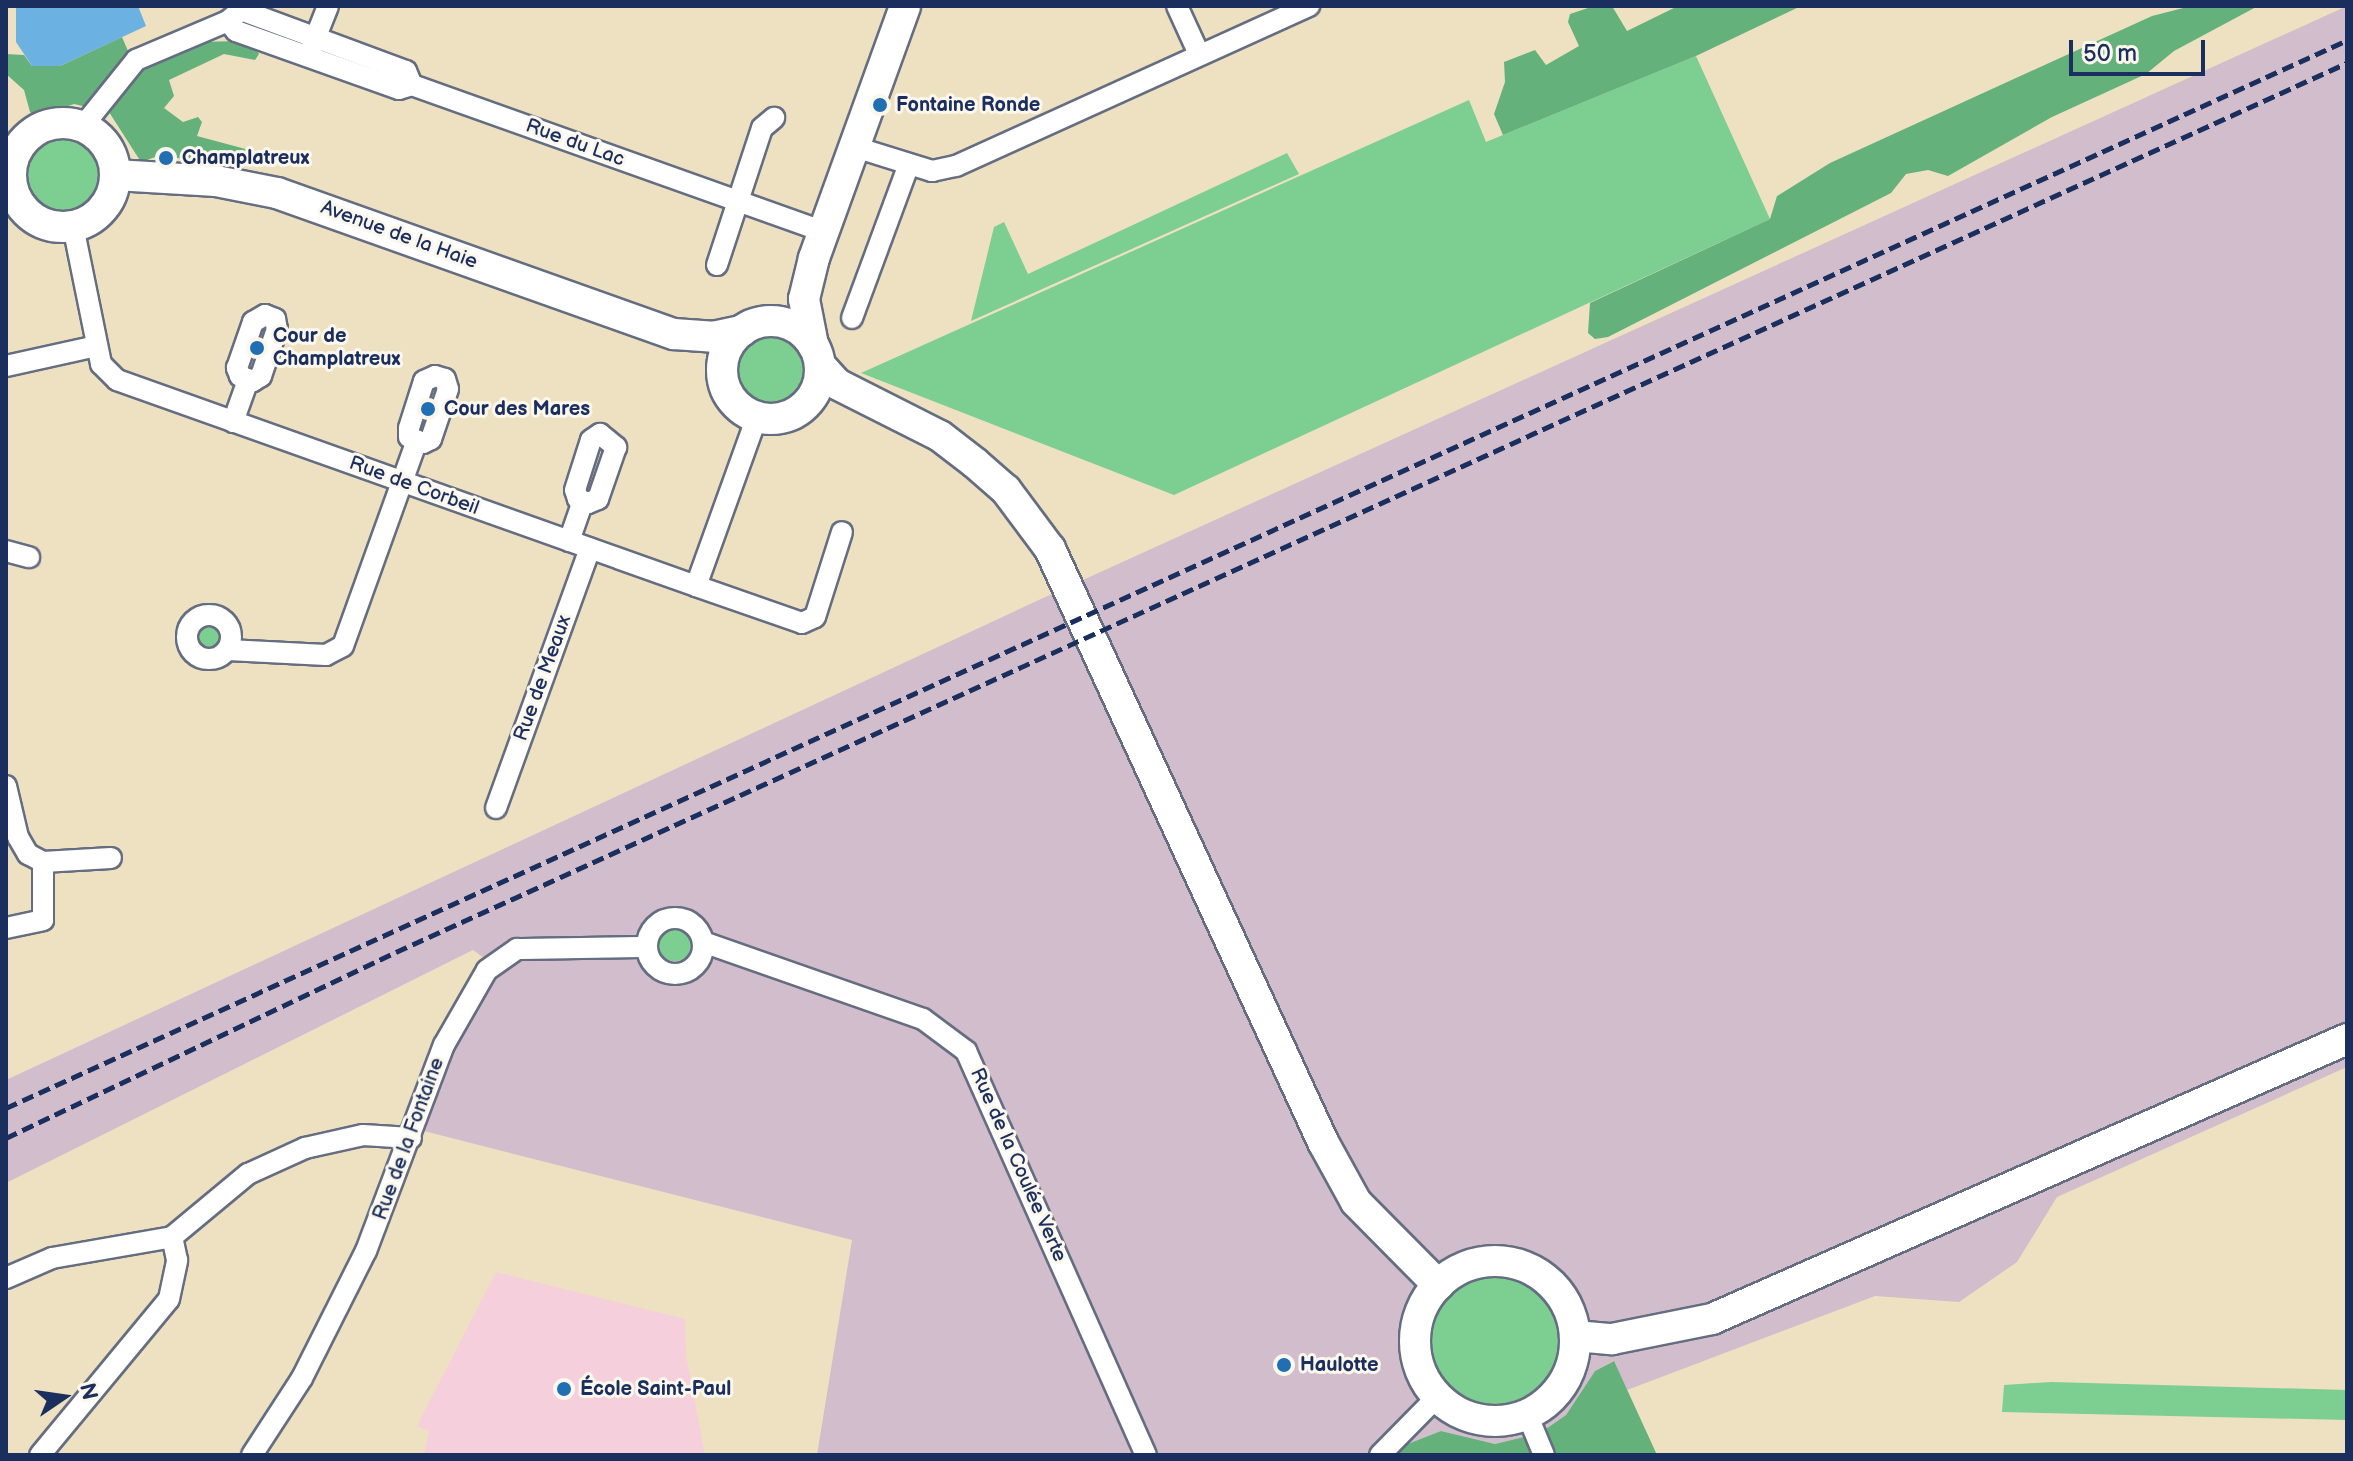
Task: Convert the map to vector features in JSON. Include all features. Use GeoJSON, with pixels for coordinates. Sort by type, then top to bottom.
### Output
{"type":"FeatureCollection","features":[{"type":"Feature","properties":{"kind":"street"},"geometry":{"type":"LineString","coordinates":[[312,47],[328,6]]}},
{"type":"Feature","properties":{"kind":"street"},"geometry":{"type":"LineString","coordinates":[[696,586],[771,417],[815,391],[816,355],[804,299],[819,245],[905,6]]}},
{"type":"Feature","properties":{"kind":"street"},"geometry":{"type":"LineString","coordinates":[[1177,6],[1199,54]]}},
{"type":"Feature","properties":{"kind":"street"},"geometry":{"type":"LineString","coordinates":[[855,147],[908,167],[932,171],[956,166],[1304,7]]}},
{"type":"Feature","properties":{"kind":"street","name":"Rue du Lac"},"geometry":{"type":"LineString","coordinates":[[83,126],[136,60],[228,21],[236,31],[312,47],[399,89],[412,85],[738,202],[819,245]]}},
{"type":"Feature","properties":{"kind":"street"},"geometry":{"type":"LineString","coordinates":[[717,265],[762,128],[774,118]]}},
{"type":"Feature","properties":{"kind":"street"},"geometry":{"type":"LineString","coordinates":[[44,126],[83,126],[109,151],[115,175],[107,202],[73,226],[39,222],[11,202],[10,169],[21,142],[44,126]]}},
{"type":"Feature","properties":{"kind":"street"},"geometry":{"type":"LineString","coordinates":[[852,318],[908,167]]}},
{"type":"Feature","properties":{"kind":"street","name":"Avenue de la Haie"},"geometry":{"type":"LineString","coordinates":[[115,175],[216,181],[277,193],[674,334],[713,337],[748,328]]}},
{"type":"Feature","properties":{"kind":"street","name":"Rue de Corbeil"},"geometry":{"type":"LineString","coordinates":[[73,226],[101,364],[117,380],[802,623],[815,617],[842,532]]}},
{"type":"Feature","properties":{"kind":"street"},"geometry":{"type":"LineString","coordinates":[[819,245],[785,307],[748,328],[726,351],[723,376],[734,401],[771,417],[840,404],[864,407],[940,436]]}},
{"type":"Feature","properties":{"kind":"street"},"geometry":{"type":"LineString","coordinates":[[748,328],[780,322],[816,355],[837,384],[940,436],[1006,490],[1050,549],[1323,1142],[1356,1202],[1438,1285]]}},
{"type":"Feature","properties":{"kind":"street","name":"Avenue de la Haie"},"geometry":{"type":"LineString","coordinates":[[674,334],[723,376]]}},
{"type":"Feature","properties":{"kind":"street"},"geometry":{"type":"LineString","coordinates":[[6,366],[96,346]]}},
{"type":"Feature","properties":{"kind":"street"},"geometry":{"type":"LineString","coordinates":[[233,422],[248,380]]}},
{"type":"Feature","properties":{"kind":"street"},"geometry":{"type":"LineString","coordinates":[[228,650],[326,655],[343,646],[417,441]]}},
{"type":"Feature","properties":{"kind":"street"},"geometry":{"type":"LineString","coordinates":[[569,541],[583,501]]}},
{"type":"Feature","properties":{"kind":"street"},"geometry":{"type":"LineString","coordinates":[[7,547],[29,557]]}},
{"type":"Feature","properties":{"kind":"street","name":"Rue de Meaux"},"geometry":{"type":"LineString","coordinates":[[496,808],[590,548]]}},
{"type":"Feature","properties":{"kind":"street"},"geometry":{"type":"LineString","coordinates":[[6,786],[18,837],[28,854],[43,862],[111,858]]}},
{"type":"Feature","properties":{"kind":"street"},"geometry":{"type":"LineString","coordinates":[[6,928],[43,920],[43,862]]}},
{"type":"Feature","properties":{"kind":"street","name":"Rue de la Coulée Verte"},"geometry":{"type":"LineString","coordinates":[[646,947],[657,924],[672,918],[689,921],[703,942],[923,1019],[966,1051],[1146,1455]]}},
{"type":"Feature","properties":{"kind":"street"},"geometry":{"type":"LineString","coordinates":[[646,947],[654,966],[680,974],[701,958],[703,942]]}},
{"type":"Feature","properties":{"kind":"street","name":"Rue de la Fontaine"},"geometry":{"type":"LineString","coordinates":[[252,1455],[327,1331],[390,1197],[456,1021],[496,960],[517,949],[646,947]]}},
{"type":"Feature","properties":{"kind":"street"},"geometry":{"type":"LineString","coordinates":[[1575,1336],[1625,1338],[1712,1319],[2347,1039]]}},
{"type":"Feature","properties":{"kind":"street"},"geometry":{"type":"LineString","coordinates":[[6,1278],[52,1258],[172,1237],[248,1174],[305,1148],[363,1135],[411,1138]]}},
{"type":"Feature","properties":{"kind":"street"},"geometry":{"type":"LineString","coordinates":[[40,1455],[169,1299],[177,1260],[172,1237]]}},
{"type":"Feature","properties":{"kind":"street"},"geometry":{"type":"LineString","coordinates":[[1484,1262],[1510,1262],[1535,1271],[1555,1288],[1569,1311],[1575,1336],[1564,1383],[1548,1401],[1527,1414],[1482,1420],[1436,1398],[1416,1355],[1416,1330],[1423,1306],[1438,1285],[1459,1270],[1484,1262]]}},
{"type":"Feature","properties":{"kind":"street"},"geometry":{"type":"LineString","coordinates":[[1380,1455],[1436,1398]]}},
{"type":"Feature","properties":{"kind":"street"},"geometry":{"type":"LineString","coordinates":[[1527,1414],[1544,1455]]}},
{"type":"Feature","properties":{"kind":"shaded area"},"geometry":{"type":"Polygon","coordinates":[[[2347,6],[2347,1067],[2057,1197],[2017,1262],[1959,1302],[1875,1296],[1627,1390],[1613,1361],[1595,1371],[1566,1415],[1540,1433],[1495,1444],[1441,1431],[1405,1445],[1396,1455],[817,1455],[852,1240],[424,1131],[454,1046],[501,970],[473,950],[6,1183],[6,1080],[1041,599],[2347,6]]]}},
{"type":"Feature","properties":{"kind":"shaded area","name":"École Saint-Paul"},"geometry":{"type":"Polygon","coordinates":[[[496,1272],[685,1319],[686,1355],[705,1455],[424,1455],[429,1431],[417,1426],[496,1272]]]}},
{"type":"Feature","properties":{"kind":"green space"},"geometry":{"type":"Polygon","coordinates":[[[1594,6],[1612,6],[1627,31],[1678,6],[1801,6],[1696,56],[1503,135],[1494,114],[1505,82],[1504,62],[1535,50],[1546,65],[1579,46],[1568,22],[1570,14],[1594,6]]]}},
{"type":"Feature","properties":{"kind":"green space"},"geometry":{"type":"Polygon","coordinates":[[[2191,6],[2258,6],[2174,51],[2146,74],[2052,117],[1948,176],[1928,170],[1906,174],[1891,193],[1608,337],[1595,339],[1588,333],[1590,303],[1770,219],[1777,196],[1830,163],[2152,16],[2191,6]]]}},
{"type":"Feature","properties":{"kind":"green space"},"geometry":{"type":"Polygon","coordinates":[[[122,37],[131,58],[199,42],[238,41],[254,47],[259,54],[255,60],[224,54],[169,80],[174,96],[164,108],[183,122],[198,117],[202,122],[197,136],[253,151],[255,159],[246,165],[158,156],[141,162],[109,112],[74,104],[37,117],[30,112],[24,90],[6,74],[6,54],[24,55],[32,66],[60,66],[122,37]]]}},
{"type":"Feature","properties":{"kind":"green space"},"geometry":{"type":"Polygon","coordinates":[[[1696,56],[1770,219],[1174,495],[861,373],[1469,100],[1486,142],[1696,56]]]}},
{"type":"Feature","properties":{"kind":"green space"},"geometry":{"type":"Polygon","coordinates":[[[64,134],[79,137],[92,146],[101,159],[104,174],[101,189],[92,202],[79,211],[64,214],[49,211],[36,202],[27,189],[24,174],[27,159],[36,146],[49,137],[64,134]]]}},
{"type":"Feature","properties":{"kind":"green space"},"geometry":{"type":"Polygon","coordinates":[[[1287,153],[1299,174],[971,321],[994,227],[1004,222],[1028,274],[1287,153]]]}},
{"type":"Feature","properties":{"kind":"green space"},"geometry":{"type":"Polygon","coordinates":[[[773,330],[788,333],[801,342],[810,355],[813,370],[810,385],[801,398],[788,407],[773,410],[758,407],[745,398],[736,385],[733,370],[736,355],[745,342],[758,333],[773,330]]]}},
{"type":"Feature","properties":{"kind":"green space"},"geometry":{"type":"Polygon","coordinates":[[[209,623],[219,627],[223,637],[219,647],[209,651],[199,647],[195,637],[199,627],[209,623]]]}},
{"type":"Feature","properties":{"kind":"green space"},"geometry":{"type":"Polygon","coordinates":[[[675,929],[686,934],[691,945],[686,956],[675,961],[664,956],[659,945],[664,934],[675,929]]]}},
{"type":"Feature","properties":{"kind":"green space"},"geometry":{"type":"Polygon","coordinates":[[[1494,1274],[1520,1279],[1542,1294],[1557,1316],[1562,1342],[1557,1368],[1542,1390],[1520,1405],[1494,1410],[1468,1405],[1446,1390],[1431,1368],[1426,1342],[1431,1316],[1446,1294],[1468,1279],[1494,1274]]]}},
{"type":"Feature","properties":{"kind":"green space"},"geometry":{"type":"Polygon","coordinates":[[[1614,1361],[1657,1455],[1396,1455],[1405,1445],[1441,1431],[1495,1444],[1540,1433],[1566,1415],[1595,1371],[1614,1361]]]}},
{"type":"Feature","properties":{"kind":"green space"},"geometry":{"type":"Polygon","coordinates":[[[2051,1382],[2347,1390],[2347,1420],[2002,1412],[2004,1385],[2051,1382]]]}},
{"type":"Feature","properties":{"kind":"water"},"geometry":{"type":"Polygon","coordinates":[[[16,6],[138,6],[146,26],[60,66],[32,66],[16,42],[16,6]]]}},
{"type":"Feature","properties":{"kind":"railway"},"geometry":{"type":"LineString","coordinates":[[6,1108],[2347,40]]}},
{"type":"Feature","properties":{"kind":"railway"},"geometry":{"type":"LineString","coordinates":[[6,1138],[396,952],[2347,63]]}},
{"type":"Feature","properties":{"kind":"place","name":"Fontaine Ronde"},"geometry":{"type":"Point","coordinates":[880,105]}},
{"type":"Feature","properties":{"kind":"place","name":"Champlatreux"},"geometry":{"type":"Point","coordinates":[166,158]}},
{"type":"Feature","properties":{"kind":"place","name":"Cour de Champlatreux"},"geometry":{"type":"Point","coordinates":[257,348]}},
{"type":"Feature","properties":{"kind":"place","name":"Cour des Mares"},"geometry":{"type":"Point","coordinates":[428,409]}},
{"type":"Feature","properties":{"kind":"place","name":"Haulotte"},"geometry":{"type":"Point","coordinates":[1284,1365]}},
{"type":"Feature","properties":{"kind":"place","name":"École Saint-Paul"},"geometry":{"type":"Point","coordinates":[564,1389]}}]}
